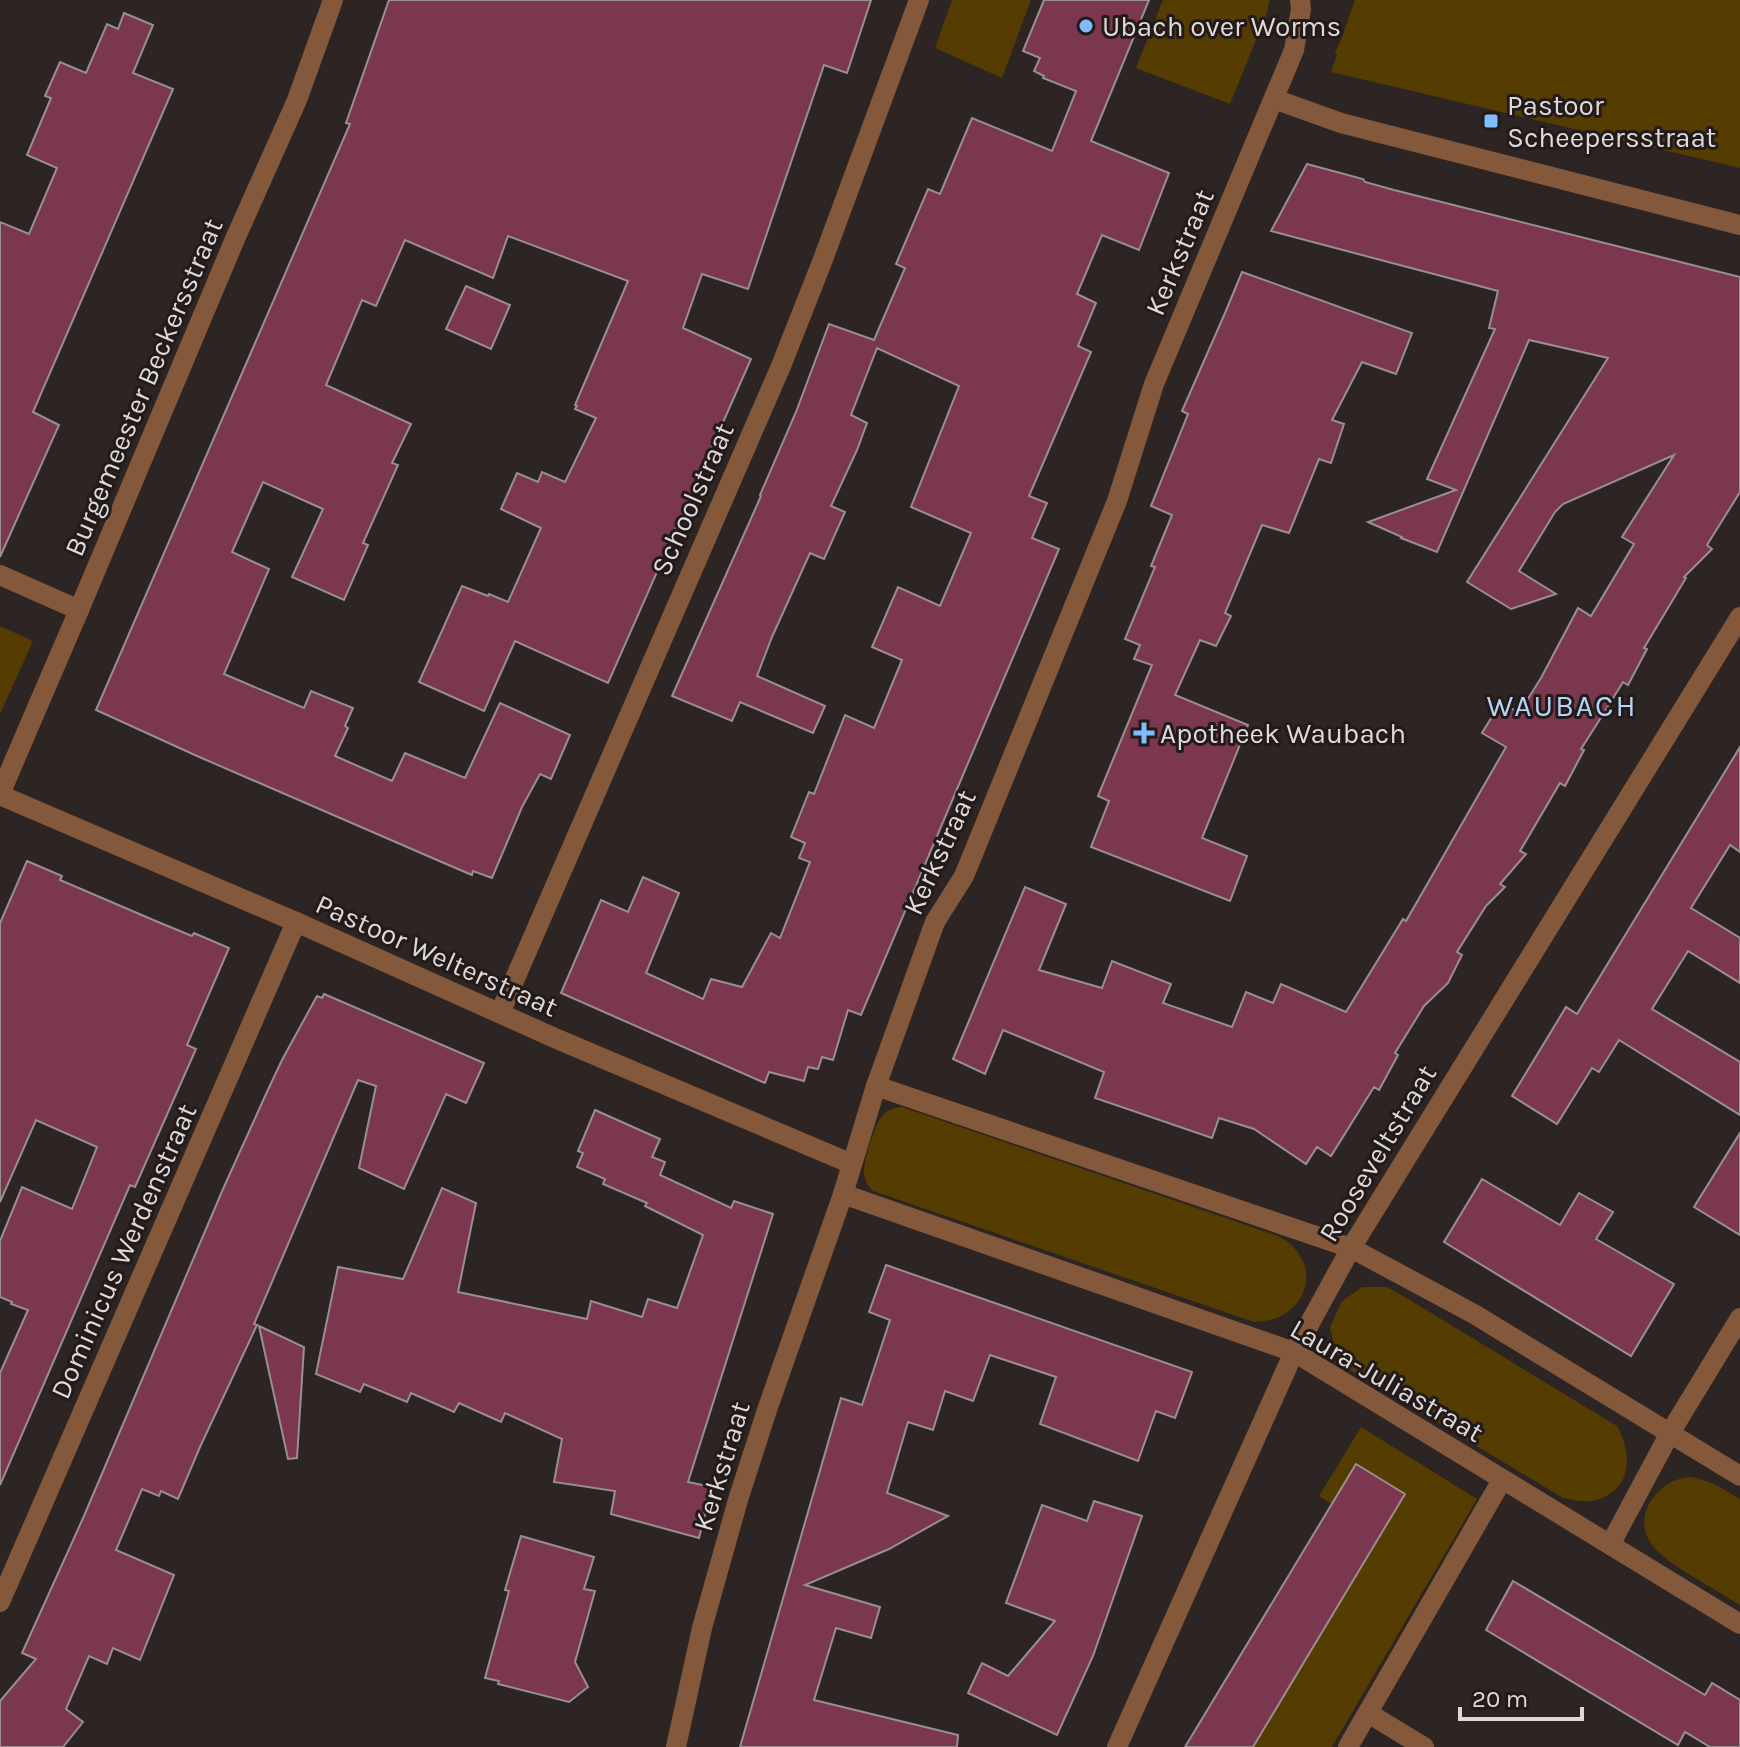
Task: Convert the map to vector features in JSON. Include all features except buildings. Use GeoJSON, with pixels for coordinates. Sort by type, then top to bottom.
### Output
{"type":"FeatureCollection","features":[{"type":"Feature","properties":{"kind":"street","name":"Burgemeester Beckersstraat"},"geometry":{"type":"LineString","coordinates":[[0,794],[297,100],[333,0]]}},
{"type":"Feature","properties":{"kind":"street","name":"Schoolstraat"},"geometry":{"type":"LineString","coordinates":[[500,1013],[781,366],[919,0]]}},
{"type":"Feature","properties":{"kind":"street","name":"Kerkstraat"},"geometry":{"type":"LineString","coordinates":[[676,1747],[702,1628],[738,1500],[843,1194],[876,1086],[935,922],[970,862],[1117,501],[1154,384],[1294,50],[1300,0]]}},
{"type":"Feature","properties":{"kind":"street"},"geometry":{"type":"LineString","coordinates":[[1274,99],[1341,123],[1740,225]]}},
{"type":"Feature","properties":{"kind":"street"},"geometry":{"type":"LineString","coordinates":[[0,575],[79,610]]}},
{"type":"Feature","properties":{"kind":"street","name":"Rooseveltstraat"},"geometry":{"type":"LineString","coordinates":[[1117,1747],[1294,1352],[1351,1248],[1740,617]]}},
{"type":"Feature","properties":{"kind":"street","name":"Pastoor Welterstraat"},"geometry":{"type":"LineString","coordinates":[[0,794],[557,1039],[852,1164]]}},
{"type":"Feature","properties":{"kind":"street","name":"Dominicus Werdenstraat"},"geometry":{"type":"LineString","coordinates":[[0,1602],[296,922]]}},
{"type":"Feature","properties":{"kind":"street"},"geometry":{"type":"LineString","coordinates":[[876,1086],[1351,1248],[1474,1314],[1740,1476]]}},
{"type":"Feature","properties":{"kind":"street","name":"Laura-Juliastraat"},"geometry":{"type":"LineString","coordinates":[[843,1194],[1294,1352],[1740,1624]]}},
{"type":"Feature","properties":{"kind":"street"},"geometry":{"type":"LineString","coordinates":[[1610,1545],[1670,1433],[1740,1318]]}},
{"type":"Feature","properties":{"kind":"street"},"geometry":{"type":"LineString","coordinates":[[1348,1747],[1502,1480]]}},
{"type":"Feature","properties":{"kind":"street"},"geometry":{"type":"LineString","coordinates":[[1368,1713],[1424,1747]]}},
{"type":"Feature","properties":{"kind":"shaded area"},"geometry":{"type":"Polygon","coordinates":[[[952,0],[1031,0],[1002,78],[935,48],[952,0]]]}},
{"type":"Feature","properties":{"kind":"shaded area"},"geometry":{"type":"Polygon","coordinates":[[[1163,0],[1270,0],[1230,104],[1136,68],[1163,0]]]}},
{"type":"Feature","properties":{"kind":"shaded area"},"geometry":{"type":"Polygon","coordinates":[[[1355,0],[1740,0],[1740,168],[1331,72],[1337,55],[1335,52],[1355,0]]]}},
{"type":"Feature","properties":{"kind":"shaded area"},"geometry":{"type":"Polygon","coordinates":[[[0,626],[33,641],[0,714],[0,626]]]}},
{"type":"Feature","properties":{"kind":"shaded area"},"geometry":{"type":"Polygon","coordinates":[[[902,1107],[1278,1236],[1293,1247],[1303,1260],[1305,1288],[1287,1312],[1273,1319],[1254,1322],[873,1191],[864,1174],[870,1142],[884,1114],[902,1107]]]}},
{"type":"Feature","properties":{"kind":"shaded area"},"geometry":{"type":"Polygon","coordinates":[[[1362,1287],[1386,1287],[1400,1294],[1617,1426],[1627,1459],[1623,1480],[1617,1488],[1592,1501],[1563,1498],[1350,1370],[1336,1353],[1330,1328],[1341,1302],[1362,1287]]]}},
{"type":"Feature","properties":{"kind":"shaded area"},"geometry":{"type":"Polygon","coordinates":[[[1361,1427],[1477,1499],[1332,1747],[1253,1747],[1405,1494],[1332,1504],[1319,1496],[1361,1427]]]}},
{"type":"Feature","properties":{"kind":"shaded area"},"geometry":{"type":"Polygon","coordinates":[[[1689,1477],[1709,1482],[1740,1499],[1740,1605],[1676,1566],[1649,1540],[1645,1517],[1649,1504],[1666,1485],[1689,1477]]]}},
{"type":"Feature","properties":{"kind":"place","name":"Ubach over Worms"},"geometry":{"type":"Point","coordinates":[1086,26]}},
{"type":"Feature","properties":{"kind":"place","name":"Pastoor Scheepersstraat"},"geometry":{"type":"Point","coordinates":[1491,121]}},
{"type":"Feature","properties":{"kind":"place","name":"Apotheek Waubach"},"geometry":{"type":"Point","coordinates":[1144,733]}},
{"type":"Feature","properties":{"kind":"district","name":"WAUBACH"},"geometry":{"type":"Point","coordinates":[1562,706]}}]}
